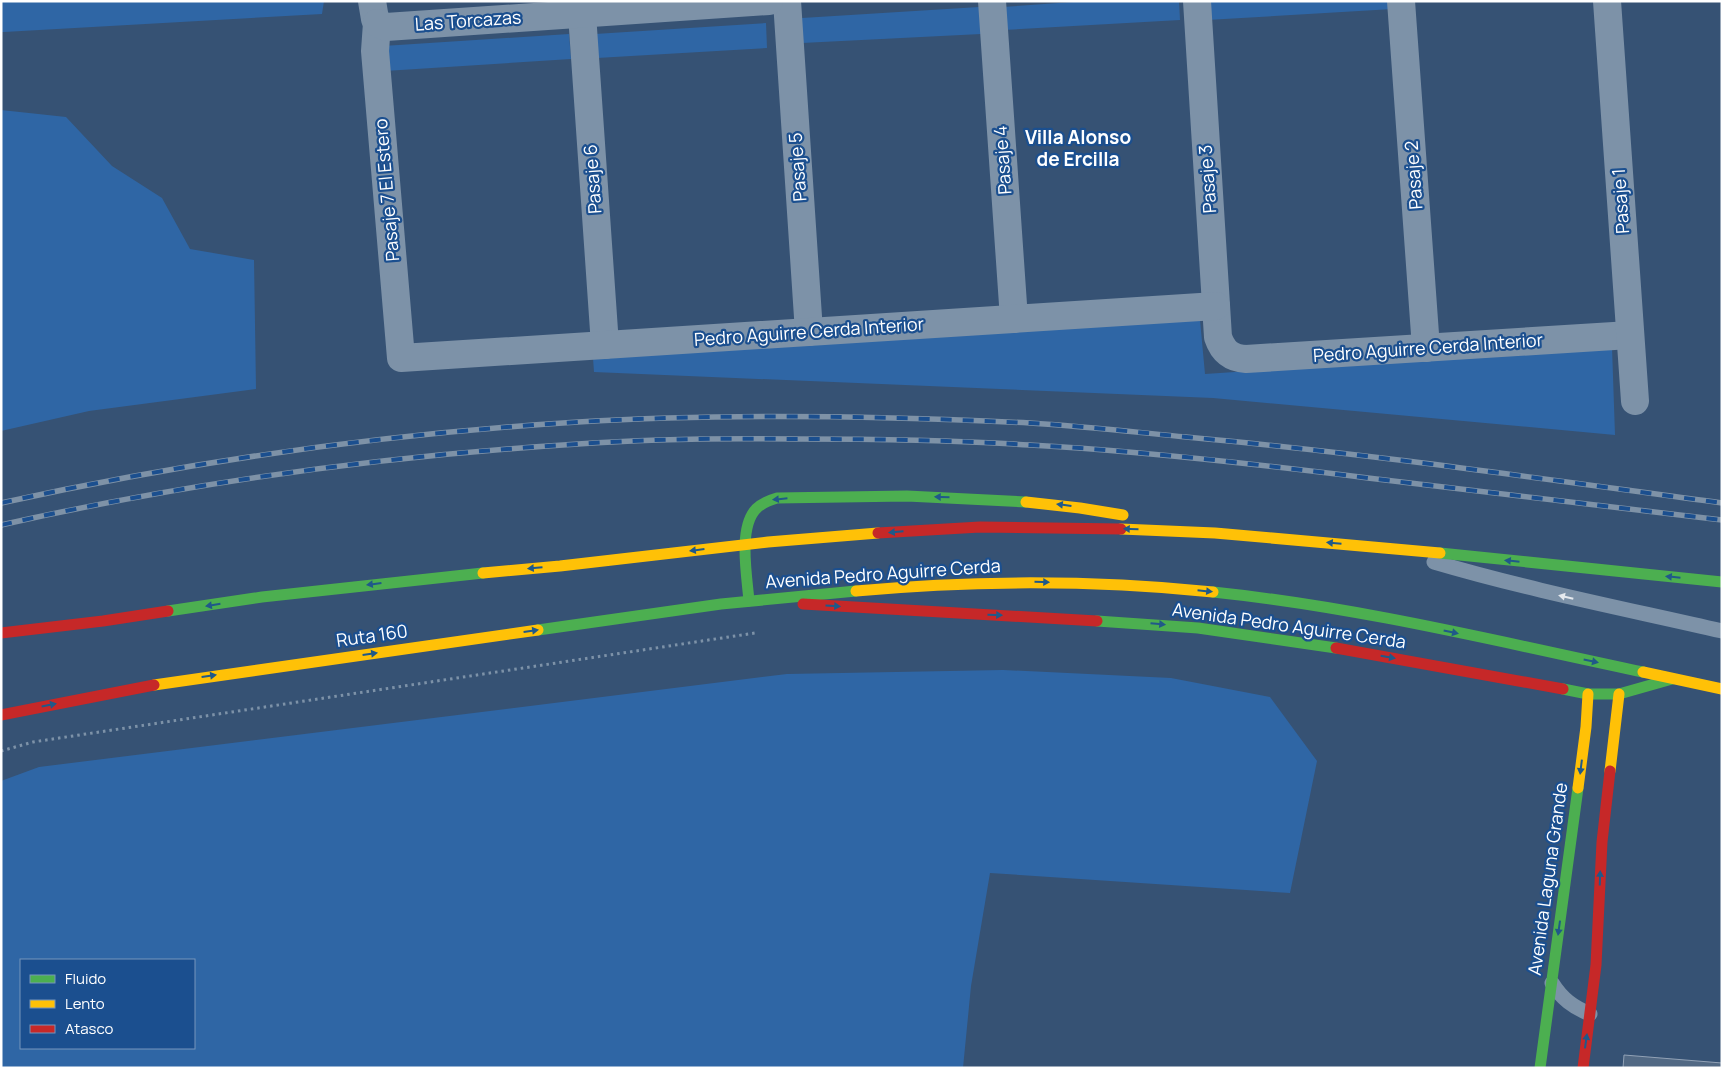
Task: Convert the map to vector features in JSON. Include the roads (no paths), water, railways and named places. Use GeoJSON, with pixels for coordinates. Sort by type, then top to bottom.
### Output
{"type":"FeatureCollection","features":[{"type":"Feature","properties":{"kind":"main road"},"geometry":{"type":"LineString","coordinates":[[750,601],[745,545],[749,523],[755,510],[761,504],[777,498],[888,496],[991,498],[1076,507],[1215,533]]}},
{"type":"Feature","properties":{"kind":"main road"},"geometry":{"type":"LineString","coordinates":[[1,633],[103,621],[262,597],[426,578],[560,566],[745,545],[916,530],[999,527],[1090,528],[1215,533],[1383,547],[1722,582]]}},
{"type":"Feature","properties":{"kind":"main road","name":"Avenida Pedro Aguirre Cerda"},"geometry":{"type":"LineString","coordinates":[[750,601],[920,585],[977,583],[1091,583],[1175,588],[1254,596],[1351,611],[1722,689]]}},
{"type":"Feature","properties":{"kind":"main road","name":"Avenida Pedro Aguirre Cerda"},"geometry":{"type":"LineString","coordinates":[[750,601],[961,614],[1057,617],[1198,628],[1326,646],[1588,694],[1619,694],[1672,679]]}},
{"type":"Feature","properties":{"kind":"main road","name":"Ruta 160"},"geometry":{"type":"LineString","coordinates":[[1,715],[92,696],[195,678],[750,601]]}},
{"type":"Feature","properties":{"kind":"main road"},"geometry":{"type":"LineString","coordinates":[[1,641],[103,621]]}},
{"type":"Feature","properties":{"kind":"main road"},"geometry":{"type":"LineString","coordinates":[[1672,679],[1722,680]]}},
{"type":"Feature","properties":{"kind":"main road","name":"Avenida Laguna Grande"},"geometry":{"type":"LineString","coordinates":[[1540,1068],[1585,736],[1588,694]]}},
{"type":"Feature","properties":{"kind":"main road"},"geometry":{"type":"LineString","coordinates":[[1583,1068],[1596,956],[1602,842],[1619,694]]}},
{"type":"Feature","properties":{"kind":"street","name":"Las Torcazas"},"geometry":{"type":"LineString","coordinates":[[375,12],[386,27],[582,14],[613,6],[769,1]]}},
{"type":"Feature","properties":{"kind":"street","name":"Pasaje 5"},"geometry":{"type":"LineString","coordinates":[[787,1],[809,332]]}},
{"type":"Feature","properties":{"kind":"street","name":"Pasaje 4"},"geometry":{"type":"LineString","coordinates":[[992,1],[1014,319]]}},
{"type":"Feature","properties":{"kind":"street","name":"Pasaje 3"},"geometry":{"type":"LineString","coordinates":[[1197,1],[1218,337],[1221,346],[1227,353]]}},
{"type":"Feature","properties":{"kind":"street","name":"Pasaje 2"},"geometry":{"type":"LineString","coordinates":[[1401,1],[1426,348]]}},
{"type":"Feature","properties":{"kind":"street","name":"Pasaje 1"},"geometry":{"type":"LineString","coordinates":[[1607,1],[1635,401]]}},
{"type":"Feature","properties":{"kind":"street","name":"Pasaje 7 El Estero"},"geometry":{"type":"LineString","coordinates":[[375,12],[375,51],[401,358]]}},
{"type":"Feature","properties":{"kind":"street","name":"Pasaje 6"},"geometry":{"type":"LineString","coordinates":[[582,14],[605,345]]}},
{"type":"Feature","properties":{"kind":"street","name":"Pedro Aguirre Cerda Interior"},"geometry":{"type":"LineString","coordinates":[[401,358],[1216,306]]}},
{"type":"Feature","properties":{"kind":"street","name":"Pedro Aguirre Cerda Interior"},"geometry":{"type":"LineString","coordinates":[[1227,353],[1236,358],[1246,360],[1630,335]]}},
{"type":"Feature","properties":{"kind":"lane"},"geometry":{"type":"LineString","coordinates":[[1383,547],[1484,577],[1613,608],[1722,631]]}},
{"type":"Feature","properties":{"kind":"lane"},"geometry":{"type":"LineString","coordinates":[[1551,982],[1564,1000],[1590,1014]]}},
{"type":"Feature","properties":{"kind":"railway"},"geometry":{"type":"LineString","coordinates":[[1,503],[144,474],[216,462],[288,451],[433,434],[505,427],[634,419],[804,416],[1050,424],[1108,429],[1253,443],[1387,459],[1722,503]]}},
{"type":"Feature","properties":{"kind":"railway"},"geometry":{"type":"LineString","coordinates":[[1,525],[144,496],[288,473],[360,464],[505,449],[578,444],[659,440],[741,439],[942,441],[1115,451],[1199,458],[1722,520]]}},
{"type":"Feature","properties":{"kind":"district","name":"Villa Alonso de Ercilla"},"geometry":{"type":"Point","coordinates":[1078,148]}}]}
